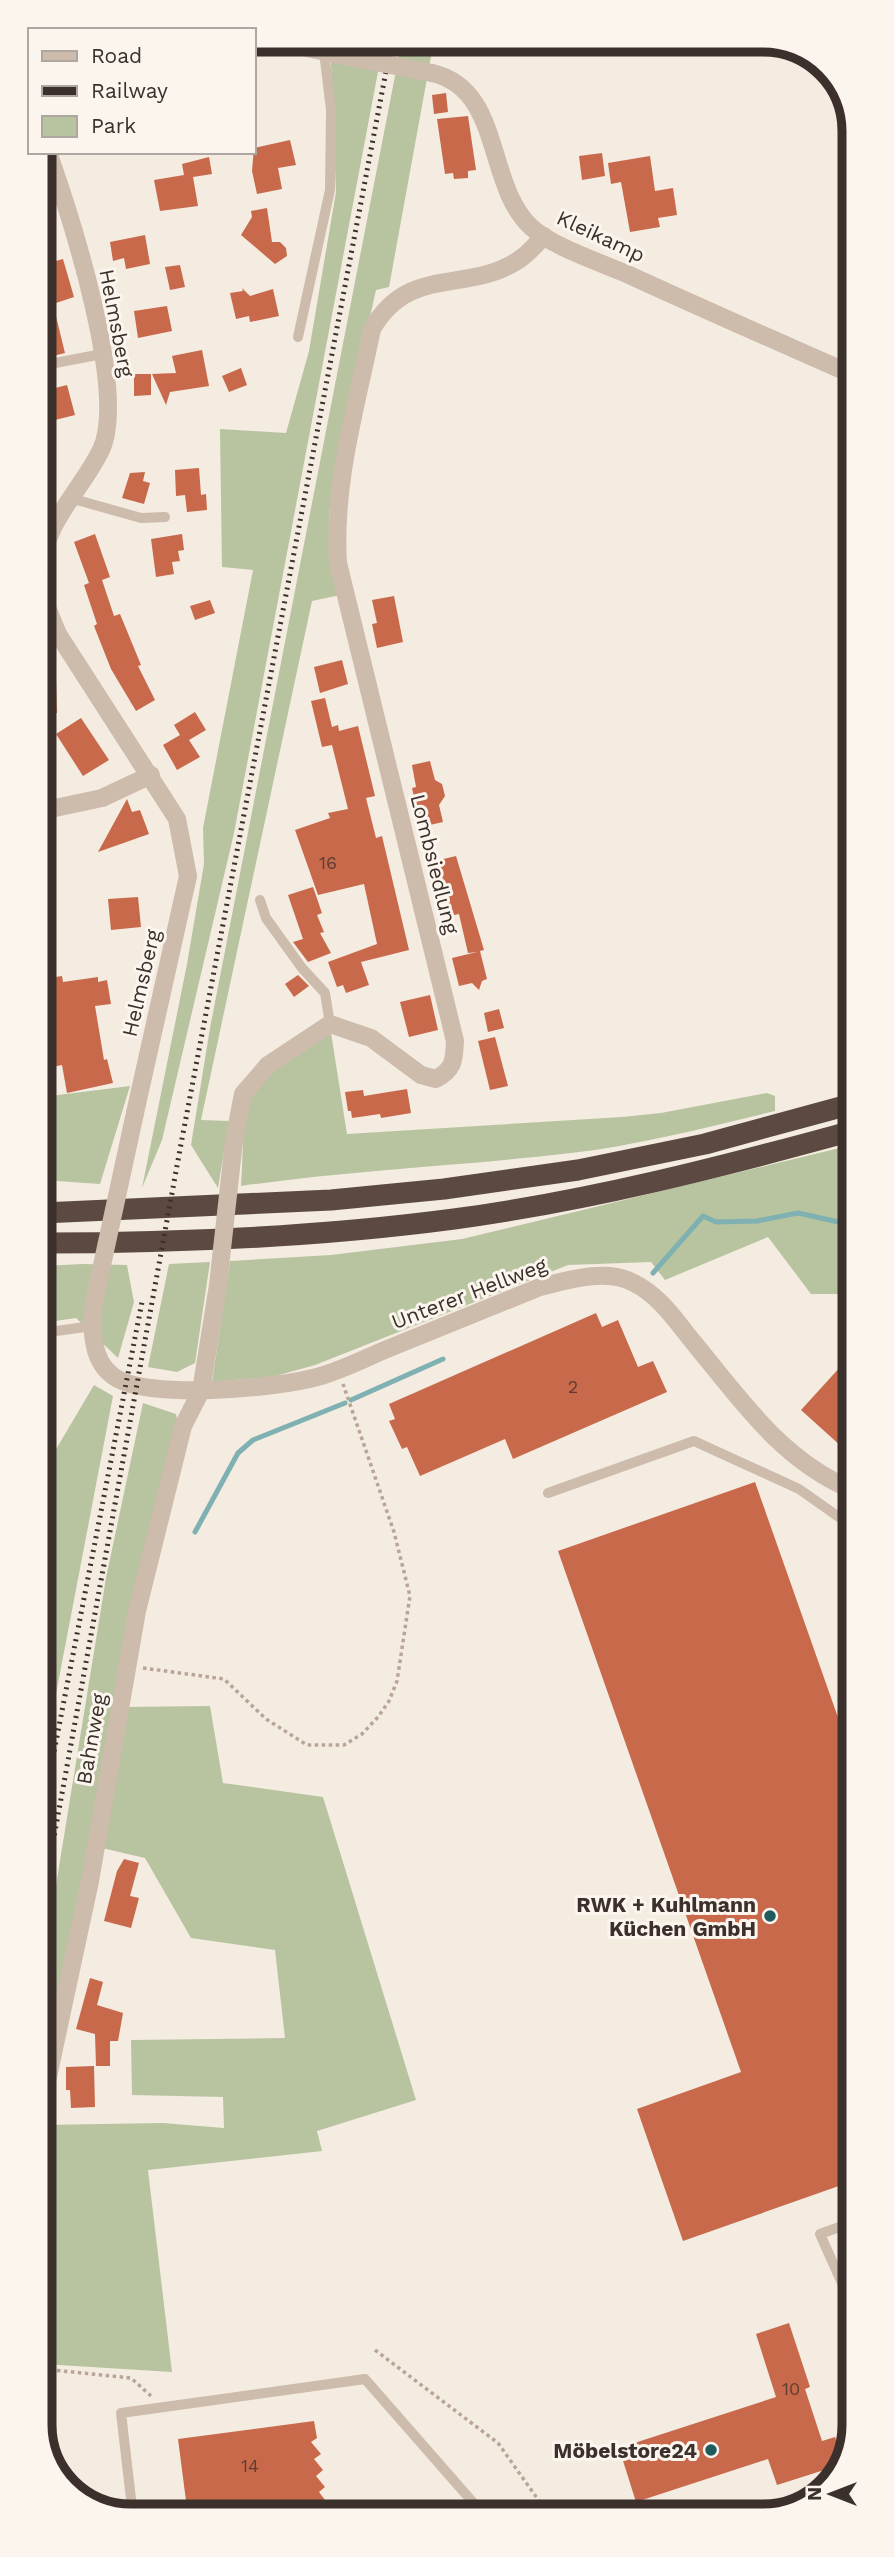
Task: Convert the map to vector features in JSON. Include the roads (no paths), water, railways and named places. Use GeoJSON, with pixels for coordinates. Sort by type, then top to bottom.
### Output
{"type":"FeatureCollection","features":[{"type":"Feature","properties":{"kind":"highway"},"geometry":{"type":"LineString","coordinates":[[52,1213],[317,1201],[444,1189],[578,1170],[692,1147],[842,1107]]}},
{"type":"Feature","properties":{"kind":"highway"},"geometry":{"type":"LineString","coordinates":[[52,1243],[202,1240],[454,1219],[611,1192],[717,1168],[842,1134]]}},
{"type":"Feature","properties":{"kind":"street","name":"Kleikamp"},"geometry":{"type":"LineString","coordinates":[[325,52],[450,77],[475,100],[517,212],[544,236],[842,370]]}},
{"type":"Feature","properties":{"kind":"street","name":"Helmsberg"},"geometry":{"type":"LineString","coordinates":[[52,163],[75,229],[103,354],[109,413],[102,448],[70,498],[52,534]]}},
{"type":"Feature","properties":{"kind":"street","name":"Lombsiedlung"},"geometry":{"type":"LineString","coordinates":[[330,1024],[371,1038],[421,1075],[436,1079],[450,1072],[454,1061],[455,1041],[338,563],[336,519],[339,489],[372,329],[384,310],[408,291],[495,271],[520,259],[544,236]]}},
{"type":"Feature","properties":{"kind":"street","name":"Helmsberg"},"geometry":{"type":"LineString","coordinates":[[52,620],[58,634],[177,819],[188,876],[94,1302],[92,1326],[97,1355],[106,1370],[115,1378],[146,1386]]}},
{"type":"Feature","properties":{"kind":"street"},"geometry":{"type":"LineString","coordinates":[[52,809],[102,798],[151,775]]}},
{"type":"Feature","properties":{"kind":"street"},"geometry":{"type":"LineString","coordinates":[[201,1391],[218,1284],[234,1141],[243,1094],[268,1065],[330,1024]]}},
{"type":"Feature","properties":{"kind":"street","name":"Unterer Hellweg"},"geometry":{"type":"LineString","coordinates":[[146,1386],[201,1391],[275,1386],[337,1369],[540,1287],[572,1279],[609,1277],[633,1282],[658,1299],[767,1432],[803,1461],[842,1484]]}},
{"type":"Feature","properties":{"kind":"street","name":"Bahnweg"},"geometry":{"type":"LineString","coordinates":[[52,2058],[90,1881],[137,1611],[183,1426],[201,1391]]}},
{"type":"Feature","properties":{"kind":"lane"},"geometry":{"type":"LineString","coordinates":[[298,337],[330,190],[332,54]]}},
{"type":"Feature","properties":{"kind":"lane"},"geometry":{"type":"LineString","coordinates":[[52,364],[103,354]]}},
{"type":"Feature","properties":{"kind":"lane"},"geometry":{"type":"LineString","coordinates":[[70,498],[141,518],[165,517]]}},
{"type":"Feature","properties":{"kind":"lane"},"geometry":{"type":"LineString","coordinates":[[260,900],[266,918],[326,993],[330,1024]]}},
{"type":"Feature","properties":{"kind":"lane"},"geometry":{"type":"LineString","coordinates":[[52,1332],[92,1326]]}},
{"type":"Feature","properties":{"kind":"lane"},"geometry":{"type":"LineString","coordinates":[[548,1493],[694,1441],[799,1489],[842,1519]]}},
{"type":"Feature","properties":{"kind":"lane"},"geometry":{"type":"LineString","coordinates":[[842,2226],[820,2234],[842,2283]]}},
{"type":"Feature","properties":{"kind":"lane"},"geometry":{"type":"LineString","coordinates":[[132,2504],[121,2413],[365,2379],[475,2505]]}},
{"type":"Feature","properties":{"kind":"waterway"},"geometry":{"type":"LineString","coordinates":[[653,1273],[703,1216],[716,1222],[757,1221],[798,1213],[842,1223]]}},
{"type":"Feature","properties":{"kind":"waterway"},"geometry":{"type":"LineString","coordinates":[[351,1400],[443,1359]]}},
{"type":"Feature","properties":{"kind":"waterway"},"geometry":{"type":"LineString","coordinates":[[195,1532],[238,1453],[253,1440],[345,1403]]}},
{"type":"Feature","properties":{"kind":"railway"},"geometry":{"type":"LineString","coordinates":[[52,1848],[181,1144],[390,52]]}},
{"type":"Feature","properties":{"kind":"railway"},"geometry":{"type":"LineString","coordinates":[[52,1762],[142,1302]]}},
{"type":"Feature","properties":{"kind":"place","name":"RWK + Kuhlmann Küchen GmbH"},"geometry":{"type":"Point","coordinates":[770,1916]}},
{"type":"Feature","properties":{"kind":"place","name":"Möbelstore24"},"geometry":{"type":"Point","coordinates":[711,2450]}}]}
